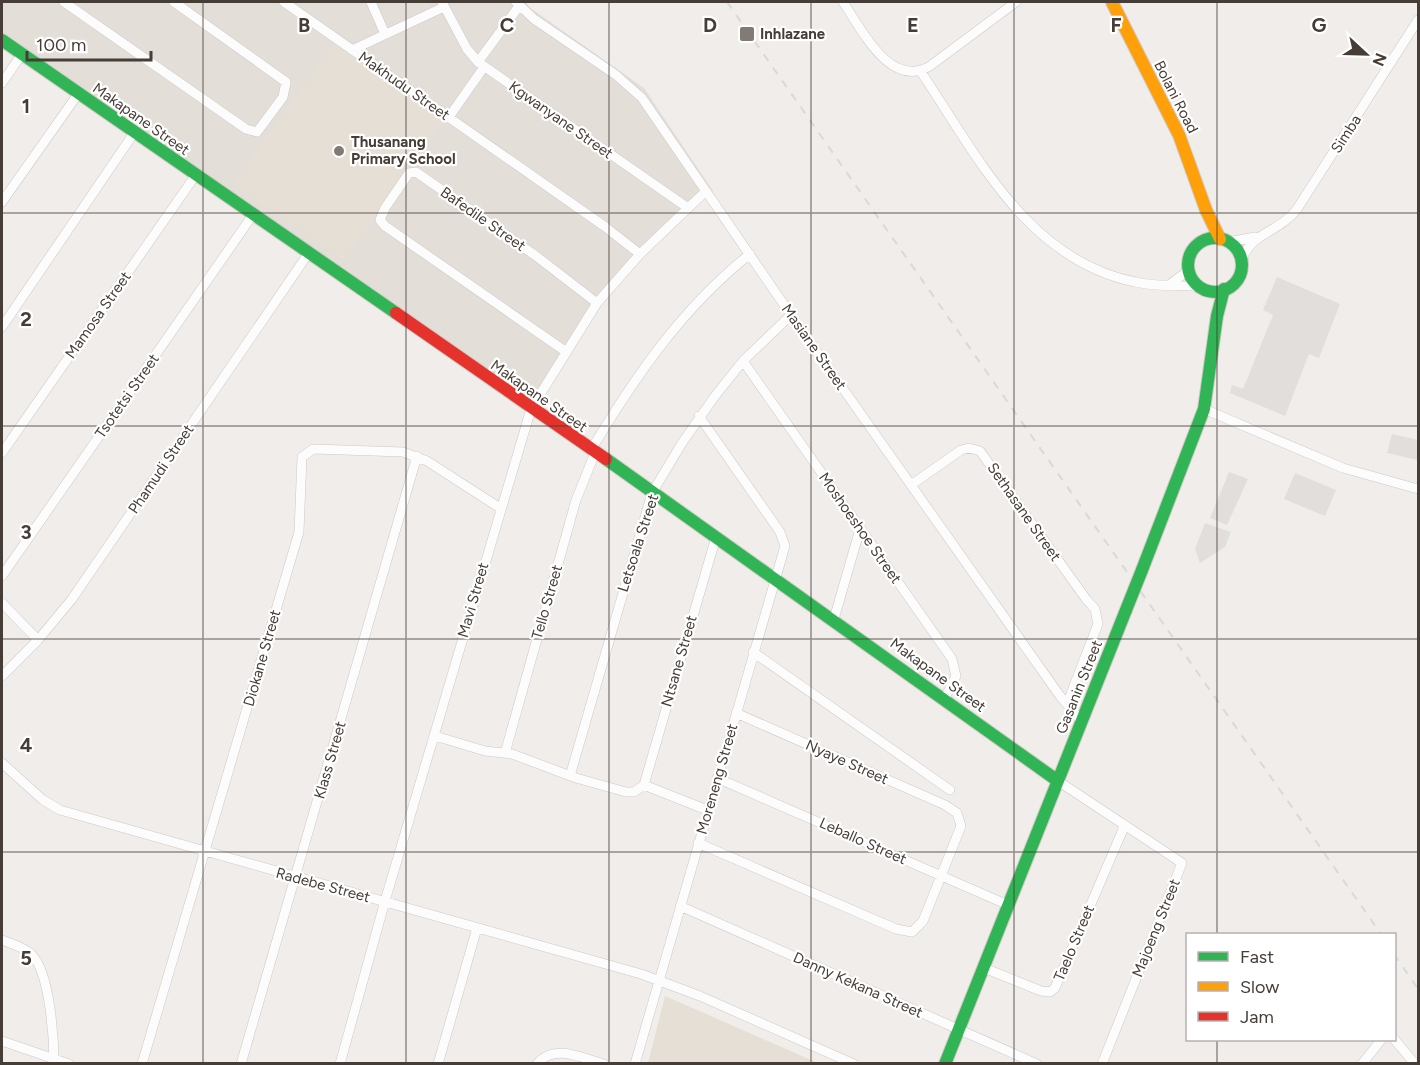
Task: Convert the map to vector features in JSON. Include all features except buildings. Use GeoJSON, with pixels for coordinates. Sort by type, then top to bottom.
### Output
{"type":"FeatureCollection","features":[{"type":"Feature","properties":{"kind":"street"},"geometry":{"type":"LineString","coordinates":[[64,2],[250,131],[257,132],[283,97],[286,82],[174,2]]}},
{"type":"Feature","properties":{"kind":"street","name":"Makhudu Street"},"geometry":{"type":"LineString","coordinates":[[284,2],[604,226],[640,254]]}},
{"type":"Feature","properties":{"kind":"street"},"geometry":{"type":"LineString","coordinates":[[371,2],[385,34]]}},
{"type":"Feature","properties":{"kind":"street"},"geometry":{"type":"LineString","coordinates":[[843,2],[886,60],[904,71],[921,72],[1016,2]]}},
{"type":"Feature","properties":{"kind":"street","name":"Bolani Road"},"geometry":{"type":"LineString","coordinates":[[1112,2],[1179,135],[1206,210],[1224,240]]}},
{"type":"Feature","properties":{"kind":"street"},"geometry":{"type":"LineString","coordinates":[[352,50],[443,4],[467,49],[481,64]]}},
{"type":"Feature","properties":{"kind":"street"},"geometry":{"type":"LineString","coordinates":[[449,117],[518,4]]}},
{"type":"Feature","properties":{"kind":"street","name":"Masiane Street"},"geometry":{"type":"LineString","coordinates":[[518,4],[551,31],[616,75],[642,98],[791,315],[1082,722]]}},
{"type":"Feature","properties":{"kind":"street","name":"Simba"},"geometry":{"type":"LineString","coordinates":[[1260,236],[1282,225],[1297,209],[1419,20]]}},
{"type":"Feature","properties":{"kind":"street","name":"Makapane Street"},"geometry":{"type":"LineString","coordinates":[[2,40],[252,216],[775,577],[1058,781]]}},
{"type":"Feature","properties":{"kind":"street"},"geometry":{"type":"LineString","coordinates":[[2,83],[22,54]]}},
{"type":"Feature","properties":{"kind":"street","name":"Kgwanyane Street"},"geometry":{"type":"LineString","coordinates":[[481,64],[688,208]]}},
{"type":"Feature","properties":{"kind":"street"},"geometry":{"type":"LineString","coordinates":[[921,72],[1003,192],[1034,230],[1066,255],[1100,272],[1137,283],[1224,290],[1236,279],[1249,243],[1260,236]]}},
{"type":"Feature","properties":{"kind":"street"},"geometry":{"type":"LineString","coordinates":[[2,202],[78,94]]}},
{"type":"Feature","properties":{"kind":"street"},"geometry":{"type":"LineString","coordinates":[[2,327],[134,133]]}},
{"type":"Feature","properties":{"kind":"street","name":"Bafedile Street"},"geometry":{"type":"LineString","coordinates":[[565,351],[385,226],[380,216],[409,173],[416,172],[536,256],[597,303]]}},
{"type":"Feature","properties":{"kind":"street","name":"Mamosa Street"},"geometry":{"type":"LineString","coordinates":[[2,453],[195,176]]}},
{"type":"Feature","properties":{"kind":"street","name":"Mavi Street"},"geometry":{"type":"LineString","coordinates":[[340,1064],[385,902],[531,409],[597,303],[640,254],[706,191]]}},
{"type":"Feature","properties":{"kind":"street","name":"Bolani Road"},"geometry":{"type":"LineString","coordinates":[[1205,240],[1206,210]]}},
{"type":"Feature","properties":{"kind":"street","name":"Tsotetsi Street"},"geometry":{"type":"LineString","coordinates":[[2,576],[252,216]]}},
{"type":"Feature","properties":{"kind":"street"},"geometry":{"type":"LineString","coordinates":[[1167,286],[1189,270],[1192,251],[1205,240],[1260,236]]}},
{"type":"Feature","properties":{"kind":"street"},"geometry":{"type":"LineString","coordinates":[[1224,240],[1237,251],[1241,261]]}},
{"type":"Feature","properties":{"kind":"street","name":"Phamudi Street"},"geometry":{"type":"LineString","coordinates":[[2,675],[38,640],[72,599],[308,254]]}},
{"type":"Feature","properties":{"kind":"street","name":"Tello Street"},"geometry":{"type":"LineString","coordinates":[[505,753],[576,500],[593,451],[634,380],[674,328],[703,296],[750,254]]}},
{"type":"Feature","properties":{"kind":"street"},"geometry":{"type":"LineString","coordinates":[[1189,270],[1203,288]]}},
{"type":"Feature","properties":{"kind":"street","name":"Gasanin Street"},"geometry":{"type":"LineString","coordinates":[[1203,288],[1216,305],[1217,316]]}},
{"type":"Feature","properties":{"kind":"street","name":"Gasanin Street"},"geometry":{"type":"LineString","coordinates":[[945,1064],[1204,409],[1217,316],[1224,290]]}},
{"type":"Feature","properties":{"kind":"street","name":"Letsoala Street"},"geometry":{"type":"LineString","coordinates":[[570,776],[652,493],[699,416],[743,362],[791,315]]}},
{"type":"Feature","properties":{"kind":"street","name":"Moshoeshoe Street"},"geometry":{"type":"LineString","coordinates":[[743,362],[952,659],[956,676],[945,698]]}},
{"type":"Feature","properties":{"kind":"street"},"geometry":{"type":"LineString","coordinates":[[1204,409],[1328,462],[1419,489]]}},
{"type":"Feature","properties":{"kind":"street","name":"Moreneng Street"},"geometry":{"type":"LineString","coordinates":[[635,1064],[784,546],[783,537],[699,416]]}},
{"type":"Feature","properties":{"kind":"street","name":"Diokane Street"},"geometry":{"type":"LineString","coordinates":[[142,1064],[299,532],[302,457],[309,450],[320,448],[391,450],[417,456],[500,508]]}},
{"type":"Feature","properties":{"kind":"street","name":"Sethasane Street"},"geometry":{"type":"LineString","coordinates":[[911,485],[961,450],[969,448],[980,451],[1095,609],[1098,624],[1067,704]]}},
{"type":"Feature","properties":{"kind":"street","name":"Klass Street"},"geometry":{"type":"LineString","coordinates":[[241,1064],[417,456]]}},
{"type":"Feature","properties":{"kind":"street"},"geometry":{"type":"LineString","coordinates":[[834,619],[860,529]]}},
{"type":"Feature","properties":{"kind":"street","name":"Ntsane Street"},"geometry":{"type":"LineString","coordinates":[[644,785],[716,537]]}},
{"type":"Feature","properties":{"kind":"street"},"geometry":{"type":"LineString","coordinates":[[2,604],[38,640]]}},
{"type":"Feature","properties":{"kind":"street"},"geometry":{"type":"LineString","coordinates":[[753,652],[950,790]]}},
{"type":"Feature","properties":{"kind":"street","name":"Nyaye Street"},"geometry":{"type":"LineString","coordinates":[[736,713],[929,798],[957,813],[961,826],[941,876]]}},
{"type":"Feature","properties":{"kind":"street"},"geometry":{"type":"LineString","coordinates":[[435,736],[485,751],[505,753],[570,776],[630,793],[644,785],[707,810]]}},
{"type":"Feature","properties":{"kind":"street","name":"Radebe Street"},"geometry":{"type":"LineString","coordinates":[[2,763],[42,800],[60,810],[658,980],[854,1064]]}},
{"type":"Feature","properties":{"kind":"street"},"geometry":{"type":"LineString","coordinates":[[552,768],[573,764]]}},
{"type":"Feature","properties":{"kind":"street"},"geometry":{"type":"LineString","coordinates":[[929,798],[930,776]]}},
{"type":"Feature","properties":{"kind":"street","name":"Leballo Street"},"geometry":{"type":"LineString","coordinates":[[717,777],[1008,905]]}},
{"type":"Feature","properties":{"kind":"street","name":"Majoeng Street"},"geometry":{"type":"LineString","coordinates":[[1058,781],[1182,863],[1102,1064]]}},
{"type":"Feature","properties":{"kind":"street","name":"Taelo Street"},"geometry":{"type":"LineString","coordinates":[[984,968],[1041,991],[1050,992],[1055,988],[1124,826]]}},
{"type":"Feature","properties":{"kind":"street"},"geometry":{"type":"LineString","coordinates":[[698,843],[907,932],[917,931],[941,876]]}},
{"type":"Feature","properties":{"kind":"street","name":"Danny Kekana Street"},"geometry":{"type":"LineString","coordinates":[[680,906],[1037,1064]]}},
{"type":"Feature","properties":{"kind":"street"},"geometry":{"type":"LineString","coordinates":[[438,1064],[477,928]]}},
{"type":"Feature","properties":{"kind":"street"},"geometry":{"type":"LineString","coordinates":[[2,940],[30,953],[40,969],[53,1039],[54,1062]]}},
{"type":"Feature","properties":{"kind":"street"},"geometry":{"type":"LineString","coordinates":[[1396,1040],[1415,1064]]}},
{"type":"Feature","properties":{"kind":"street"},"geometry":{"type":"LineString","coordinates":[[2,1041],[54,1062],[69,1064]]}},
{"type":"Feature","properties":{"kind":"street"},"geometry":{"type":"LineString","coordinates":[[1362,1064],[1380,1041]]}},
{"type":"Feature","properties":{"kind":"street"},"geometry":{"type":"LineString","coordinates":[[537,1064],[543,1057],[558,1052],[604,1064]]}},
{"type":"Feature","properties":{"kind":"shaded area"},"geometry":{"type":"Polygon","coordinates":[[[2,2],[526,2],[529,7],[644,88],[713,191],[689,210],[598,303],[531,409],[2,40],[2,2]]]}},
{"type":"Feature","properties":{"kind":"shaded area","name":"Thusanang Primary School"},"geometry":{"type":"Polygon","coordinates":[[[334,44],[444,119],[344,261],[233,184],[334,44]]]}},
{"type":"Feature","properties":{"kind":"shaded area"},"geometry":{"type":"Polygon","coordinates":[[[1277,277],[1340,304],[1319,358],[1309,354],[1285,416],[1230,393],[1232,385],[1243,389],[1273,315],[1263,310],[1277,277]]]}},
{"type":"Feature","properties":{"kind":"shaded area"},"geometry":{"type":"Polygon","coordinates":[[[1392,434],[1418,440],[1418,460],[1387,453],[1392,434]]]}},
{"type":"Feature","properties":{"kind":"shaded area"},"geometry":{"type":"Polygon","coordinates":[[[1229,472],[1248,479],[1227,525],[1210,518],[1229,472]]]}},
{"type":"Feature","properties":{"kind":"shaded area"},"geometry":{"type":"Polygon","coordinates":[[[1295,473],[1336,490],[1325,516],[1284,499],[1295,473]]]}},
{"type":"Feature","properties":{"kind":"shaded area"},"geometry":{"type":"Polygon","coordinates":[[[1205,523],[1231,532],[1225,547],[1200,563],[1195,549],[1205,523]]]}},
{"type":"Feature","properties":{"kind":"shaded area"},"geometry":{"type":"Polygon","coordinates":[[[665,996],[818,1063],[648,1063],[665,996]]]}},
{"type":"Feature","properties":{"kind":"railway"},"geometry":{"type":"LineString","coordinates":[[727,2],[1380,933]]}},
{"type":"Feature","properties":{"kind":"railway"},"geometry":{"type":"LineString","coordinates":[[1396,957],[1418,989]]}},
{"type":"Feature","properties":{"kind":"traffic: fast"},"geometry":{"type":"LineString","coordinates":[[2,40],[396,313]]}},
{"type":"Feature","properties":{"kind":"traffic: fast"},"geometry":{"type":"LineString","coordinates":[[1215,238],[1225,240],[1234,246],[1240,255],[1242,265],[1240,275],[1234,284],[1225,290],[1215,292],[1205,290],[1196,284],[1190,275],[1188,265],[1190,255],[1196,246],[1205,240],[1215,238]]}},
{"type":"Feature","properties":{"kind":"traffic: fast"},"geometry":{"type":"LineString","coordinates":[[1142,570],[1204,409],[1217,316],[1224,289]]}},
{"type":"Feature","properties":{"kind":"traffic: fast"},"geometry":{"type":"LineString","coordinates":[[606,459],[1058,781]]}},
{"type":"Feature","properties":{"kind":"traffic: fast"},"geometry":{"type":"LineString","coordinates":[[1126,610],[1142,570]]}},
{"type":"Feature","properties":{"kind":"traffic: fast"},"geometry":{"type":"LineString","coordinates":[[945,1064],[1126,610]]}},
{"type":"Feature","properties":{"kind":"traffic: slow"},"geometry":{"type":"LineString","coordinates":[[1112,2],[1179,135],[1206,210],[1220,239]]}},
{"type":"Feature","properties":{"kind":"traffic: jam"},"geometry":{"type":"LineString","coordinates":[[396,313],[606,459]]}},
{"type":"Feature","properties":{"kind":"place","name":"Inhlazane"},"geometry":{"type":"Point","coordinates":[747,34]}},
{"type":"Feature","properties":{"kind":"place","name":"Thusanang Primary School"},"geometry":{"type":"Point","coordinates":[339,151]}}]}
